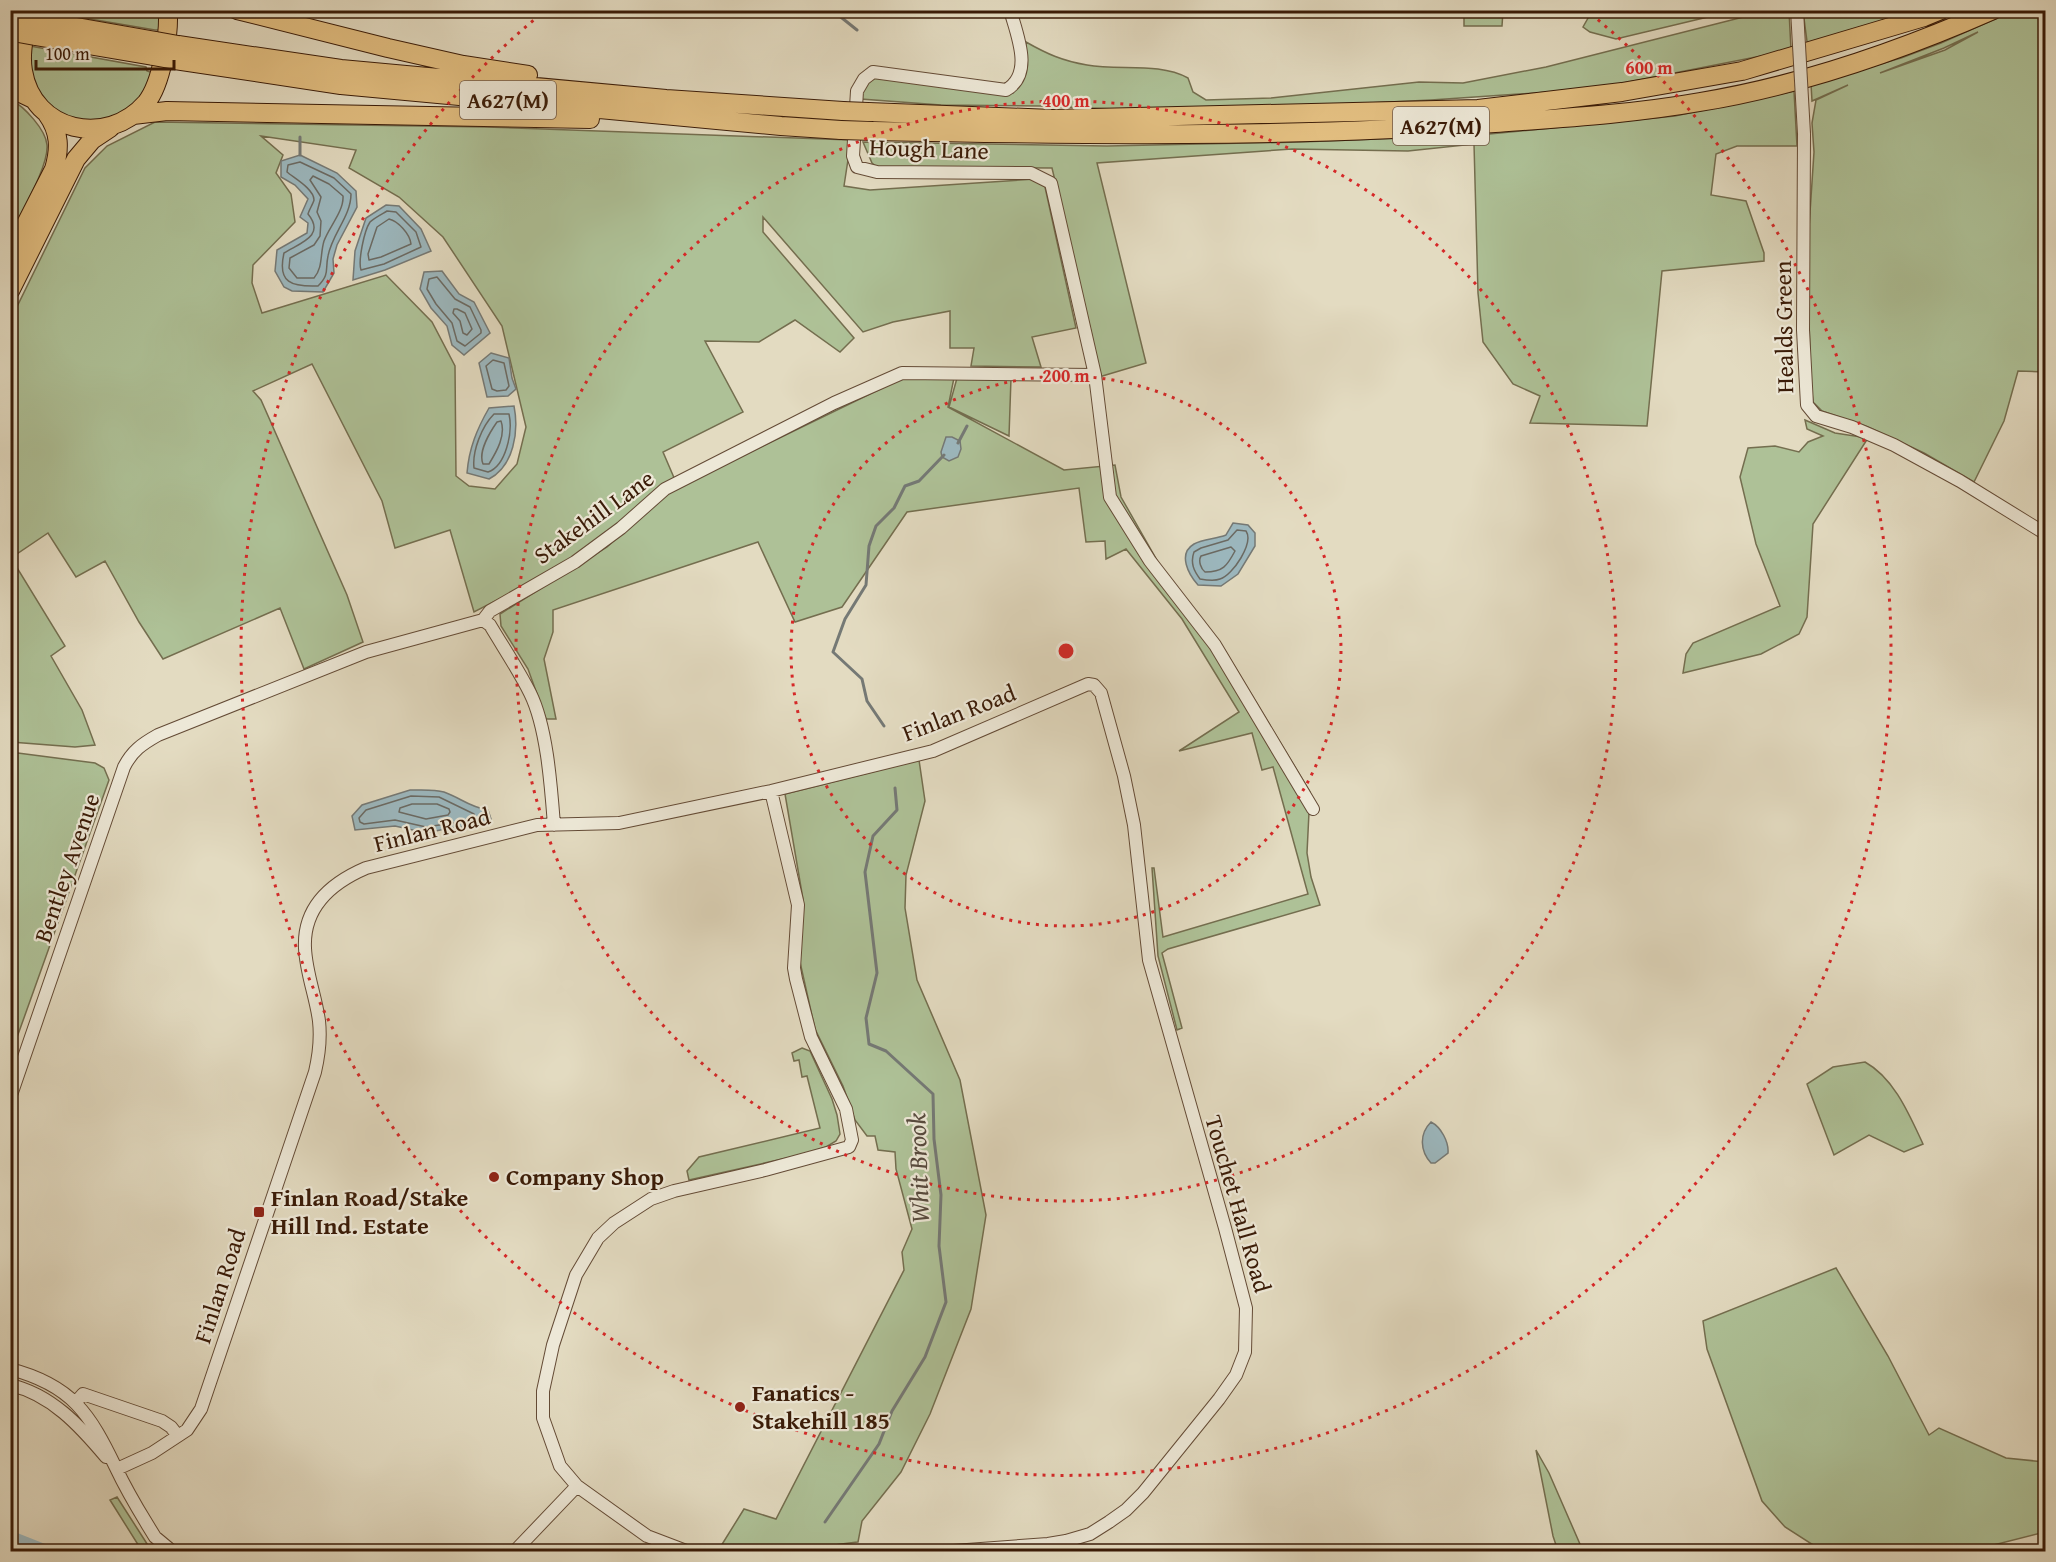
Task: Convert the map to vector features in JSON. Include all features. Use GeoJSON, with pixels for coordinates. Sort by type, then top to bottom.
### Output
{"type":"FeatureCollection","features":[{"type":"Feature","properties":{"kind":"highway","name":"A627(M)"},"geometry":{"type":"LineString","coordinates":[[10,291],[76,159],[92,140],[126,119],[146,102],[157,81],[168,25],[168,10]]}},
{"type":"Feature","properties":{"kind":"highway","name":"A627(M)"},"geometry":{"type":"LineString","coordinates":[[237,10],[463,65],[744,105]]}},
{"type":"Feature","properties":{"kind":"highway","name":"A627(M)"},"geometry":{"type":"LineString","coordinates":[[10,255],[54,169],[58,154],[56,133],[47,114],[33,99],[24,77],[21,60],[22,23],[154,49],[341,69],[744,105],[843,111],[1052,118],[1478,109],[1622,92],[1742,71],[1941,10]]}},
{"type":"Feature","properties":{"kind":"highway","name":"A627(M)"},"geometry":{"type":"LineString","coordinates":[[47,114],[82,129],[101,129],[126,119],[166,111],[526,117],[873,131],[1248,134],[1394,129],[1596,115],[1701,102],[1790,82],[1905,46],[1993,10]]}},
{"type":"Feature","properties":{"kind":"highway","name":"A627(M)"},"geometry":{"type":"LineString","coordinates":[[177,52],[341,85],[781,126]]}},
{"type":"Feature","properties":{"kind":"highway","name":"A627(M)"},"geometry":{"type":"LineString","coordinates":[[10,88],[33,99]]}},
{"type":"Feature","properties":{"kind":"street","name":"Hough Lane"},"geometry":{"type":"LineString","coordinates":[[1010,10],[1021,49],[1021,70],[1016,83],[1006,90],[873,72],[864,79],[857,91],[853,156],[857,167],[877,172],[1031,172],[1051,183],[1095,375]]}},
{"type":"Feature","properties":{"kind":"street","name":"Healds Green"},"geometry":{"type":"LineString","coordinates":[[1797,10],[1804,134],[1803,330],[1807,405],[1816,416],[1852,427],[1903,450],[1960,481],[2046,534]]}},
{"type":"Feature","properties":{"kind":"street","name":"Stakehill Lane"},"geometry":{"type":"LineString","coordinates":[[131,754],[142,744],[158,735],[366,652],[483,620],[490,611],[575,562],[598,546],[665,489],[834,403],[902,373],[1095,375]]}},
{"type":"Feature","properties":{"kind":"street"},"geometry":{"type":"LineString","coordinates":[[1095,375],[1110,497],[1150,561],[1215,645],[1313,808]]}},
{"type":"Feature","properties":{"kind":"street"},"geometry":{"type":"LineString","coordinates":[[483,620],[489,625],[508,655],[530,693],[536,710],[552,792],[554,825]]}},
{"type":"Feature","properties":{"kind":"street","name":"Finlan Road"},"geometry":{"type":"LineString","coordinates":[[117,1469],[152,1453],[187,1430],[201,1408],[315,1072],[320,1052],[319,1022],[305,948],[307,930],[322,897],[340,881],[366,868],[537,825],[619,823],[771,791],[933,751],[1082,686],[1088,684],[1094,686]]}},
{"type":"Feature","properties":{"kind":"street","name":"Touchet Hall Road"},"geometry":{"type":"LineString","coordinates":[[940,1551],[1066,1541],[1089,1534],[1109,1522],[1126,1510],[1143,1493],[1220,1399],[1236,1375],[1245,1352],[1246,1308],[1149,960],[1132,815],[1124,776],[1101,693],[1094,686]]}},
{"type":"Feature","properties":{"kind":"street","name":"Bentley Avenue"},"geometry":{"type":"LineString","coordinates":[[10,1098],[124,767],[131,754]]}},
{"type":"Feature","properties":{"kind":"street"},"geometry":{"type":"LineString","coordinates":[[688,1551],[647,1536],[577,1486],[560,1466],[543,1418],[543,1391],[553,1345],[576,1275],[598,1238],[630,1211],[674,1191],[765,1170],[849,1147],[852,1140],[846,1109],[810,1037],[796,979],[794,968],[798,905],[771,791]]}},
{"type":"Feature","properties":{"kind":"street"},"geometry":{"type":"LineString","coordinates":[[10,1369],[52,1385],[76,1402],[98,1430],[147,1524],[155,1536],[173,1551]]}},
{"type":"Feature","properties":{"kind":"street"},"geometry":{"type":"LineString","coordinates":[[10,1385],[41,1397],[64,1413],[117,1469]]}},
{"type":"Feature","properties":{"kind":"street"},"geometry":{"type":"LineString","coordinates":[[76,1402],[83,1395],[106,1402],[162,1421],[178,1436]]}},
{"type":"Feature","properties":{"kind":"street"},"geometry":{"type":"LineString","coordinates":[[514,1551],[577,1486]]}},
{"type":"Feature","properties":{"kind":"green space"},"geometry":{"type":"Polygon","coordinates":[[[43,11],[161,11],[160,30],[155,30],[43,11]]]}},
{"type":"Feature","properties":{"kind":"green space"},"geometry":{"type":"Polygon","coordinates":[[[1464,11],[1503,11],[1502,26],[1464,26],[1464,11]]]}},
{"type":"Feature","properties":{"kind":"green space"},"geometry":{"type":"Polygon","coordinates":[[[1592,11],[1733,11],[1616,39],[1590,32],[1583,27],[1592,11]]]}},
{"type":"Feature","properties":{"kind":"green space"},"geometry":{"type":"Polygon","coordinates":[[[1767,11],[1789,11],[1791,50],[1593,89],[1327,105],[1116,109],[941,105],[861,99],[865,84],[877,77],[987,92],[1013,93],[1024,71],[1026,42],[1055,56],[1078,63],[1100,67],[1152,68],[1176,73],[1188,78],[1193,92],[1206,100],[1271,98],[1419,82],[1463,83],[1546,67],[1767,11]]]}},
{"type":"Feature","properties":{"kind":"green space"},"geometry":{"type":"Polygon","coordinates":[[[1803,11],[1912,11],[1808,49],[1803,11]]]}},
{"type":"Feature","properties":{"kind":"green space"},"geometry":{"type":"Polygon","coordinates":[[[2013,11],[2045,11],[2045,372],[2018,371],[2004,421],[1974,482],[1924,453],[1868,427],[1822,411],[1813,402],[1811,384],[1807,258],[1814,152],[1812,123],[1816,100],[1848,85],[1812,101],[1811,84],[1901,58],[2013,11]],[[1978,32],[1880,73],[1945,50],[1978,32]]]}},
{"type":"Feature","properties":{"kind":"green space"},"geometry":{"type":"Polygon","coordinates":[[[30,46],[146,67],[147,71],[153,73],[138,102],[108,120],[74,121],[44,102],[30,72],[30,46]]]}},
{"type":"Feature","properties":{"kind":"green space"},"geometry":{"type":"Polygon","coordinates":[[[1794,91],[1797,146],[1737,146],[1716,154],[1711,195],[1746,201],[1764,253],[1764,261],[1662,271],[1647,426],[1530,423],[1540,396],[1513,384],[1483,342],[1478,293],[1474,144],[1408,151],[1292,149],[1097,163],[1146,363],[1099,377],[1092,336],[1052,168],[877,167],[872,163],[863,142],[1107,146],[1479,135],[1675,116],[1794,91]]]}},
{"type":"Feature","properties":{"kind":"green space"},"geometry":{"type":"Polygon","coordinates":[[[11,100],[34,119],[43,132],[47,145],[39,177],[11,235],[11,100]]]}},
{"type":"Feature","properties":{"kind":"green space"},"geometry":{"type":"Polygon","coordinates":[[[155,122],[486,127],[851,140],[844,186],[870,190],[1035,179],[1045,187],[1076,328],[1032,337],[1041,367],[971,366],[974,348],[950,348],[950,311],[893,322],[863,332],[763,217],[763,232],[854,338],[840,352],[795,320],[759,342],[705,341],[743,412],[663,452],[675,480],[581,552],[538,579],[474,612],[450,530],[395,548],[382,501],[312,364],[253,391],[261,400],[347,595],[363,642],[304,669],[280,608],[163,659],[139,622],[105,561],[76,577],[48,533],[11,558],[65,646],[51,656],[82,710],[95,745],[75,747],[11,742],[10,321],[85,168],[107,146],[155,122]],[[261,136],[283,155],[276,173],[291,194],[295,222],[253,265],[252,283],[262,313],[386,275],[432,322],[455,366],[456,476],[469,486],[495,489],[517,464],[526,427],[502,326],[443,237],[399,197],[349,168],[356,150],[261,136]]]}},
{"type":"Feature","properties":{"kind":"green space"},"geometry":{"type":"Polygon","coordinates":[[[905,377],[954,378],[948,407],[1064,470],[1115,465],[1121,497],[1162,569],[1224,649],[1310,792],[1307,853],[1311,877],[1320,905],[1168,949],[1162,953],[1182,1028],[1177,1030],[1158,956],[1152,868],[1154,868],[1163,937],[1308,894],[1273,767],[1262,770],[1252,733],[1179,751],[1239,712],[1182,619],[1126,549],[1106,559],[1105,541],[1086,542],[1079,488],[907,512],[842,607],[795,622],[758,542],[553,610],[553,632],[544,659],[556,719],[546,719],[528,669],[501,626],[500,614],[607,547],[668,492],[905,377]]]}},
{"type":"Feature","properties":{"kind":"green space"},"geometry":{"type":"Polygon","coordinates":[[[957,378],[1011,378],[1009,436],[949,407],[957,378]]]}},
{"type":"Feature","properties":{"kind":"green space"},"geometry":{"type":"Polygon","coordinates":[[[1805,420],[1835,433],[1868,438],[1813,524],[1807,617],[1799,634],[1761,654],[1683,673],[1686,654],[1693,643],[1780,606],[1756,544],[1740,477],[1748,448],[1775,446],[1799,452],[1808,442],[1823,436],[1807,429],[1805,420]]]}},
{"type":"Feature","properties":{"kind":"green space"},"geometry":{"type":"Polygon","coordinates":[[[10,752],[95,763],[104,768],[109,780],[15,1043],[10,1042],[10,752]]]}},
{"type":"Feature","properties":{"kind":"green space"},"geometry":{"type":"Polygon","coordinates":[[[919,760],[925,801],[906,875],[905,908],[917,980],[960,1080],[986,1215],[971,1309],[930,1414],[901,1472],[862,1521],[858,1542],[788,1551],[735,1550],[721,1546],[744,1509],[776,1519],[904,1270],[902,1252],[912,1229],[896,1169],[895,1152],[878,1150],[875,1136],[867,1136],[855,1120],[843,1086],[815,1029],[800,962],[803,899],[785,794],[919,760]]]}},
{"type":"Feature","properties":{"kind":"green space"},"geometry":{"type":"Polygon","coordinates":[[[802,1048],[810,1051],[832,1099],[840,1134],[836,1141],[805,1154],[689,1180],[687,1171],[699,1157],[820,1128],[807,1076],[802,1077],[799,1060],[794,1061],[792,1053],[802,1048]]]}},
{"type":"Feature","properties":{"kind":"green space"},"geometry":{"type":"Polygon","coordinates":[[[1865,1062],[1884,1077],[1900,1098],[1923,1144],[1904,1152],[1869,1135],[1834,1155],[1807,1084],[1833,1067],[1865,1062]]]}},
{"type":"Feature","properties":{"kind":"green space"},"geometry":{"type":"Polygon","coordinates":[[[1836,1268],[1888,1356],[1929,1435],[1939,1428],[2006,1458],[2045,1462],[2045,1532],[1970,1551],[1824,1552],[1785,1527],[1762,1501],[1707,1349],[1703,1321],[1836,1268]]]}},
{"type":"Feature","properties":{"kind":"green space"},"geometry":{"type":"Polygon","coordinates":[[[1536,1450],[1549,1473],[1583,1551],[1558,1551],[1536,1450]]]}},
{"type":"Feature","properties":{"kind":"green space"},"geometry":{"type":"Polygon","coordinates":[[[117,1497],[151,1550],[154,1551],[142,1551],[110,1500],[117,1497]]]}},
{"type":"Feature","properties":{"kind":"water"},"geometry":{"type":"Polygon","coordinates":[[[300,155],[337,173],[356,191],[357,207],[337,245],[333,259],[334,273],[323,292],[292,291],[284,287],[275,271],[277,250],[307,233],[308,223],[300,217],[308,199],[295,185],[281,177],[281,161],[300,155]]]}},
{"type":"Feature","properties":{"kind":"water"},"geometry":{"type":"Polygon","coordinates":[[[386,205],[399,206],[421,229],[431,251],[353,280],[355,251],[366,218],[386,205]]]}},
{"type":"Feature","properties":{"kind":"water"},"geometry":{"type":"Polygon","coordinates":[[[442,271],[459,294],[474,302],[490,333],[464,355],[452,345],[447,326],[431,308],[420,289],[424,272],[442,271]]]}},
{"type":"Feature","properties":{"kind":"water"},"geometry":{"type":"Polygon","coordinates":[[[491,353],[509,358],[516,389],[508,396],[487,397],[479,363],[491,353]]]}},
{"type":"Feature","properties":{"kind":"water"},"geometry":{"type":"Polygon","coordinates":[[[514,406],[515,437],[504,466],[489,479],[467,473],[474,439],[489,408],[514,406]]]}},
{"type":"Feature","properties":{"kind":"water"},"geometry":{"type":"Polygon","coordinates":[[[946,437],[960,441],[961,449],[958,457],[949,461],[942,457],[941,452],[946,437]]]}},
{"type":"Feature","properties":{"kind":"water"},"geometry":{"type":"Polygon","coordinates":[[[1233,523],[1248,525],[1255,533],[1255,546],[1238,574],[1221,586],[1198,585],[1186,564],[1186,553],[1198,542],[1226,535],[1233,523]]]}},
{"type":"Feature","properties":{"kind":"water"},"geometry":{"type":"Polygon","coordinates":[[[410,790],[444,792],[488,810],[491,819],[475,826],[426,833],[395,826],[355,830],[352,816],[362,805],[410,790]]]}},
{"type":"Feature","properties":{"kind":"water"},"geometry":{"type":"Polygon","coordinates":[[[1431,1122],[1441,1131],[1448,1149],[1448,1153],[1435,1163],[1431,1163],[1427,1158],[1422,1142],[1424,1132],[1431,1122]]]}},
{"type":"Feature","properties":{"kind":"waterway","name":"Whit Brook"},"geometry":{"type":"LineString","coordinates":[[832,10],[857,30]]}},
{"type":"Feature","properties":{"kind":"waterway"},"geometry":{"type":"LineString","coordinates":[[300,137],[300,155]]}},
{"type":"Feature","properties":{"kind":"waterway","name":"Whit Brook"},"geometry":{"type":"LineString","coordinates":[[958,443],[967,426]]}},
{"type":"Feature","properties":{"kind":"waterway","name":"Whit Brook"},"geometry":{"type":"LineString","coordinates":[[884,726],[867,701],[862,679],[833,652],[845,619],[866,585],[869,546],[876,526],[894,508],[905,486],[919,481],[944,455]]}},
{"type":"Feature","properties":{"kind":"waterway","name":"Whit Brook"},"geometry":{"type":"LineString","coordinates":[[825,1522],[879,1444],[892,1411],[925,1357],[946,1302],[939,1246],[941,1195],[934,1139],[933,1094],[886,1051],[869,1044],[866,1018],[877,973],[865,872],[873,836],[897,810],[895,788]]}},
{"type":"Feature","properties":{"kind":"waterway"},"geometry":{"type":"LineString","coordinates":[[10,1535],[53,1552]]}},
{"type":"Feature","properties":{"kind":"place","name":"Company Shop"},"geometry":{"type":"Point","coordinates":[494,1177]}},
{"type":"Feature","properties":{"kind":"place","name":"Finlan Road/Stake Hill Ind. Estate"},"geometry":{"type":"Point","coordinates":[259,1212]}},
{"type":"Feature","properties":{"kind":"place","name":"Fanatics - Stakehill 185"},"geometry":{"type":"Point","coordinates":[740,1407]}}]}
